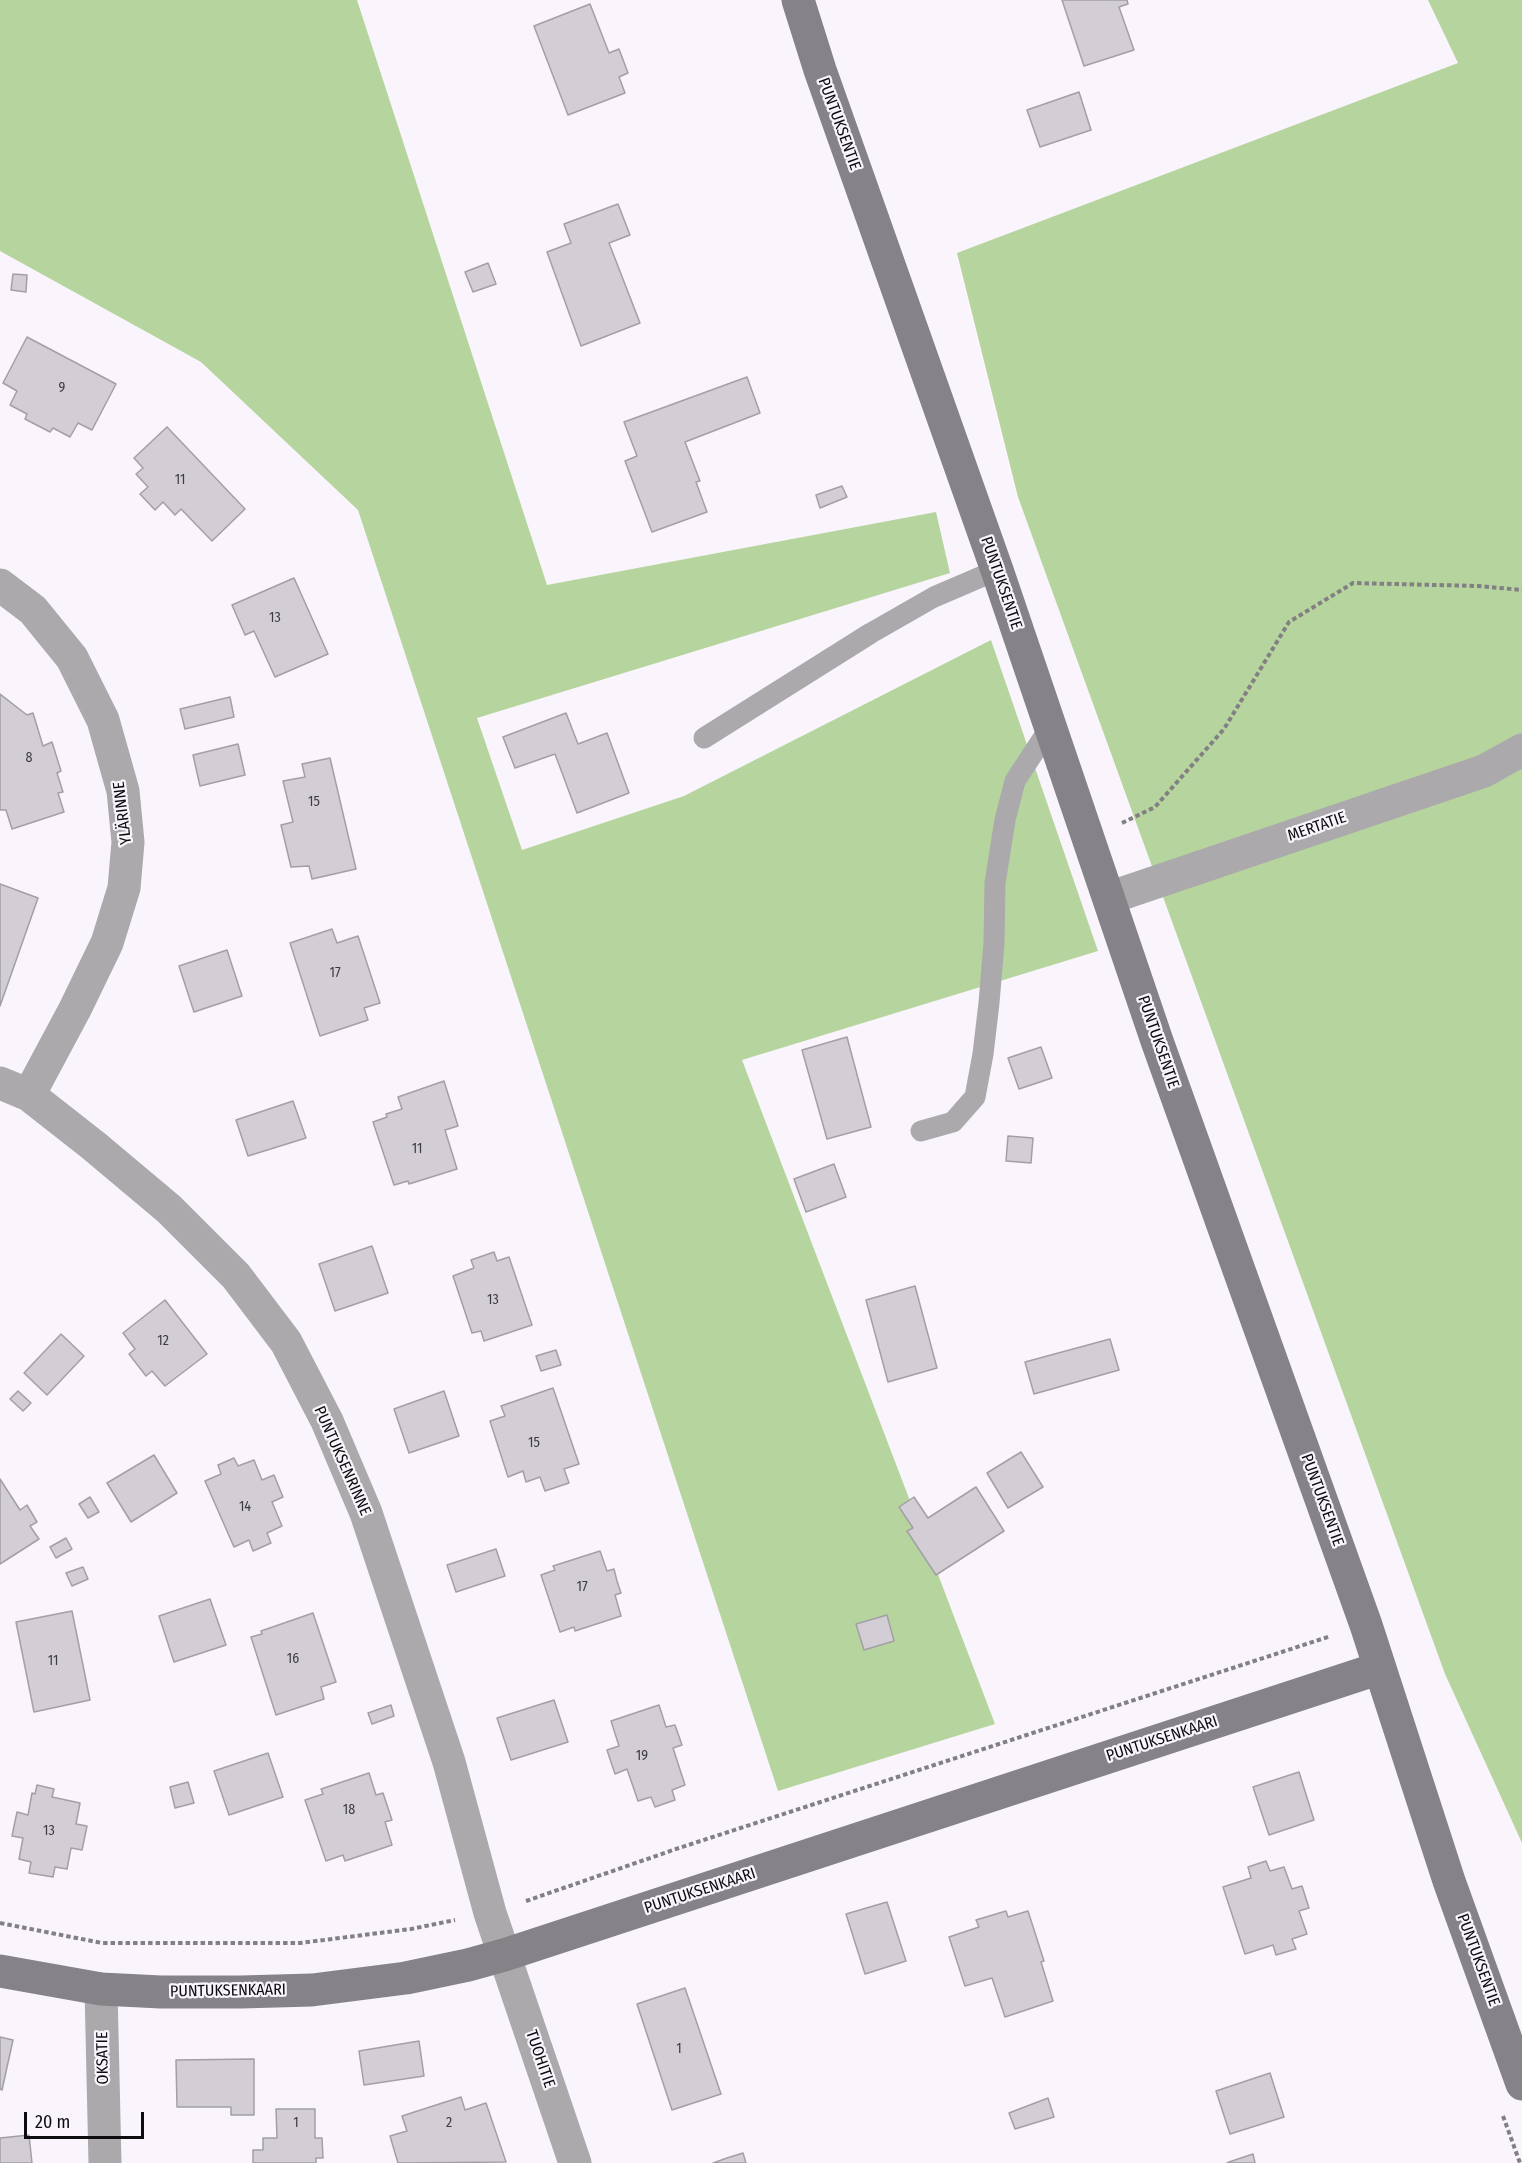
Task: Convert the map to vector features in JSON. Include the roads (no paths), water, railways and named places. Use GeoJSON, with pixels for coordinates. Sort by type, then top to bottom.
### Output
{"type":"FeatureCollection","features":[{"type":"Feature","properties":{"kind":"street","name":"PUNTUKSENTIE"},"geometry":{"type":"LineString","coordinates":[[798,0],[820,70],[1051,726],[1165,1063],[1366,1624],[1449,1881],[1522,2084]]}},
{"type":"Feature","properties":{"kind":"street","name":"YLÄRINNE"},"geometry":{"type":"LineString","coordinates":[[0,585],[33,610],[72,658],[103,720],[123,791],[128,842],[124,888],[107,943],[75,1009],[14,1089]]}},
{"type":"Feature","properties":{"kind":"street","name":"MERTATIE"},"geometry":{"type":"LineString","coordinates":[[1109,898],[1484,771],[1522,750]]}},
{"type":"Feature","properties":{"kind":"street","name":"PUNTUKSENRINNE"},"geometry":{"type":"LineString","coordinates":[[14,1089],[94,1146],[169,1209],[236,1275],[286,1342],[327,1421],[366,1513],[449,1762],[490,1913],[504,1955]]}},
{"type":"Feature","properties":{"kind":"street","name":"PUNTUKSENKAARI"},"geometry":{"type":"LineString","coordinates":[[0,1971],[101,1989],[161,1992],[312,1990],[406,1978],[504,1955],[1380,1668]]}},
{"type":"Feature","properties":{"kind":"street","name":"TUOHITIE"},"geometry":{"type":"LineString","coordinates":[[504,1955],[575,2163]]}},
{"type":"Feature","properties":{"kind":"street","name":"OKSATIE"},"geometry":{"type":"LineString","coordinates":[[101,1989],[105,2163]]}},
{"type":"Feature","properties":{"kind":"lane"},"geometry":{"type":"LineString","coordinates":[[704,738],[871,633],[934,597],[997,570]]}},
{"type":"Feature","properties":{"kind":"lane"},"geometry":{"type":"LineString","coordinates":[[921,1131],[953,1122],[975,1097],[989,1002],[994,943],[995,884],[1005,820],[1015,781],[1051,726]]}}]}
